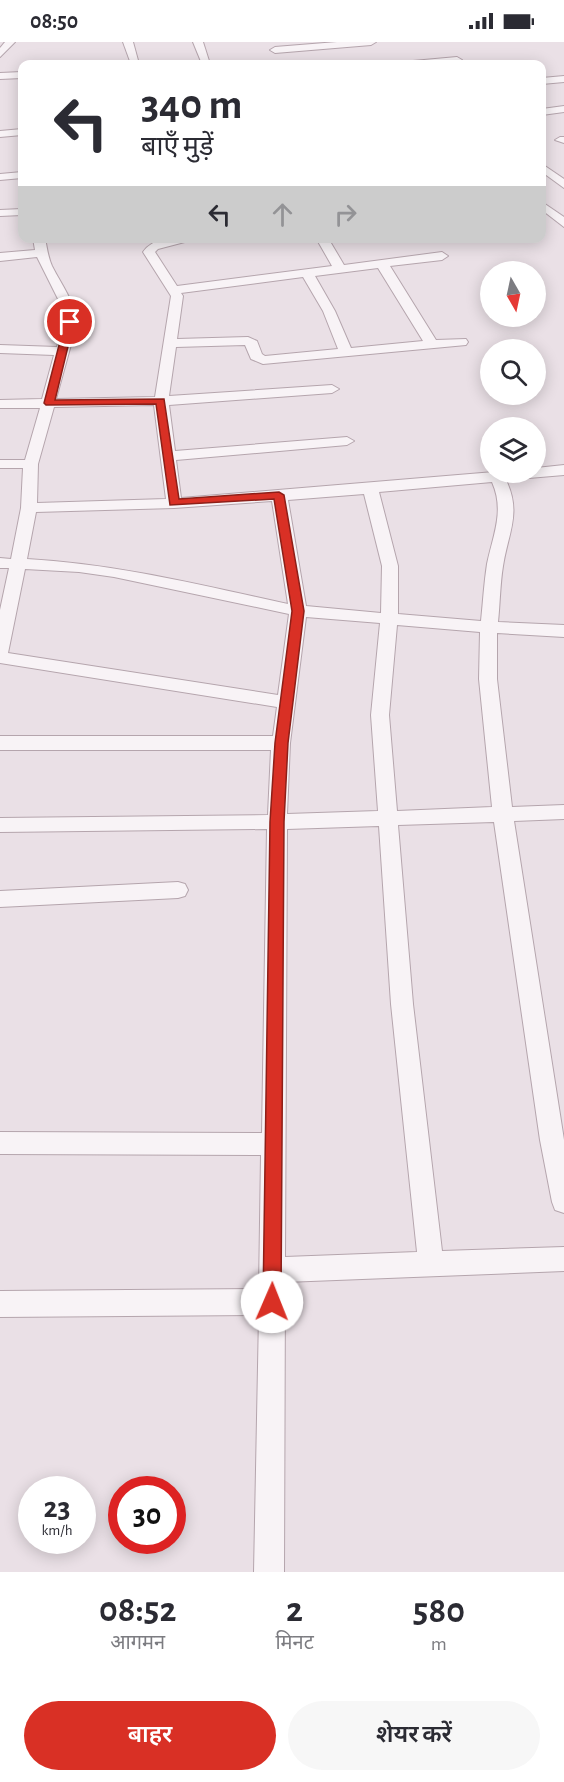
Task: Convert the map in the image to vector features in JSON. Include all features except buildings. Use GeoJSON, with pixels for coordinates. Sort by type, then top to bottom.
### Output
{"type":"FeatureCollection","features":[{"type":"Feature","properties":{"kind":"street"},"geometry":{"type":"LineString","coordinates":[[0,54],[10,42]]}},
{"type":"Feature","properties":{"kind":"street"},"geometry":{"type":"LineString","coordinates":[[128,42],[134,60]]}},
{"type":"Feature","properties":{"kind":"street"},"geometry":{"type":"LineString","coordinates":[[198,42],[205,60]]}},
{"type":"Feature","properties":{"kind":"street"},"geometry":{"type":"LineString","coordinates":[[274,50],[371,42]]}},
{"type":"Feature","properties":{"kind":"street"},"geometry":{"type":"LineString","coordinates":[[0,76],[18,75]]}},
{"type":"Feature","properties":{"kind":"street"},"geometry":{"type":"LineString","coordinates":[[546,81],[564,79]]}},
{"type":"Feature","properties":{"kind":"street"},"geometry":{"type":"LineString","coordinates":[[546,112],[564,110]]}},
{"type":"Feature","properties":{"kind":"street"},"geometry":{"type":"LineString","coordinates":[[0,134],[18,132]]}},
{"type":"Feature","properties":{"kind":"street"},"geometry":{"type":"LineString","coordinates":[[546,170],[561,180]]}},
{"type":"Feature","properties":{"kind":"street"},"geometry":{"type":"LineString","coordinates":[[0,177],[18,175]]}},
{"type":"Feature","properties":{"kind":"street"},"geometry":{"type":"LineString","coordinates":[[546,205],[564,203]]}},
{"type":"Feature","properties":{"kind":"street"},"geometry":{"type":"LineString","coordinates":[[546,209],[564,224]]}},
{"type":"Feature","properties":{"kind":"street"},"geometry":{"type":"LineString","coordinates":[[0,213],[18,212]]}},
{"type":"Feature","properties":{"kind":"street"},"geometry":{"type":"LineString","coordinates":[[168,243],[150,249],[150,258],[177,297],[161,401],[170,456],[174,503]]}},
{"type":"Feature","properties":{"kind":"street"},"geometry":{"type":"LineString","coordinates":[[325,243],[340,269]]}},
{"type":"Feature","properties":{"kind":"street"},"geometry":{"type":"LineString","coordinates":[[0,256],[40,246],[46,268],[60,286],[69,306],[70,322],[31,464],[28,508],[19,563],[4,618],[0,652]]}},
{"type":"Feature","properties":{"kind":"street"},"geometry":{"type":"LineString","coordinates":[[174,290],[442,256]]}},
{"type":"Feature","properties":{"kind":"street"},"geometry":{"type":"LineString","coordinates":[[382,264],[432,345]]}},
{"type":"Feature","properties":{"kind":"street"},"geometry":{"type":"LineString","coordinates":[[307,273],[329,311],[346,352]]}},
{"type":"Feature","properties":{"kind":"street"},"geometry":{"type":"LineString","coordinates":[[171,342],[248,341],[252,344],[256,356],[263,360],[461,342]]}},
{"type":"Feature","properties":{"kind":"street"},"geometry":{"type":"LineString","coordinates":[[0,349],[63,351]]}},
{"type":"Feature","properties":{"kind":"street"},"geometry":{"type":"LineString","coordinates":[[0,404],[161,401],[332,389]]}},
{"type":"Feature","properties":{"kind":"street"},"geometry":{"type":"LineString","coordinates":[[170,456],[347,441]]}},
{"type":"Feature","properties":{"kind":"street"},"geometry":{"type":"LineString","coordinates":[[0,464],[31,464]]}},
{"type":"Feature","properties":{"kind":"street"},"geometry":{"type":"LineString","coordinates":[[546,472],[564,470]]}},
{"type":"Feature","properties":{"kind":"street"},"geometry":{"type":"LineString","coordinates":[[28,508],[174,503],[480,478]]}},
{"type":"Feature","properties":{"kind":"street"},"geometry":{"type":"LineString","coordinates":[[500,483],[505,494],[507,517],[495,566],[489,627],[488,678],[503,815],[558,1140],[564,1202]]}},
{"type":"Feature","properties":{"kind":"street"},"geometry":{"type":"LineString","coordinates":[[370,488],[390,566],[380,715],[407,1057],[431,1264]]}},
{"type":"Feature","properties":{"kind":"street"},"geometry":{"type":"LineString","coordinates":[[269,1572],[277,822],[281,743],[298,611],[279,495]]}},
{"type":"Feature","properties":{"kind":"street"},"geometry":{"type":"LineString","coordinates":[[0,563],[79,567],[114,572],[298,611],[564,631]]}},
{"type":"Feature","properties":{"kind":"street"},"geometry":{"type":"LineString","coordinates":[[0,657],[286,702]]}},
{"type":"Feature","properties":{"kind":"street"},"geometry":{"type":"LineString","coordinates":[[0,743],[281,743]]}},
{"type":"Feature","properties":{"kind":"street"},"geometry":{"type":"LineString","coordinates":[[0,825],[277,822],[564,812]]}},
{"type":"Feature","properties":{"kind":"street"},"geometry":{"type":"LineString","coordinates":[[0,899],[178,890]]}},
{"type":"Feature","properties":{"kind":"street"},"geometry":{"type":"LineString","coordinates":[[0,1143],[274,1144]]}},
{"type":"Feature","properties":{"kind":"street"},"geometry":{"type":"LineString","coordinates":[[273,1270],[564,1259]]}},
{"type":"Feature","properties":{"kind":"street"},"geometry":{"type":"LineString","coordinates":[[0,1304],[272,1302]]}},
{"type":"Feature","properties":{"kind":"route"},"geometry":{"type":"LineString","coordinates":[[70,322],[49,403],[161,401],[162,419],[170,456],[174,503],[279,495],[298,611],[281,743],[277,822],[272,1302]]}}]}
